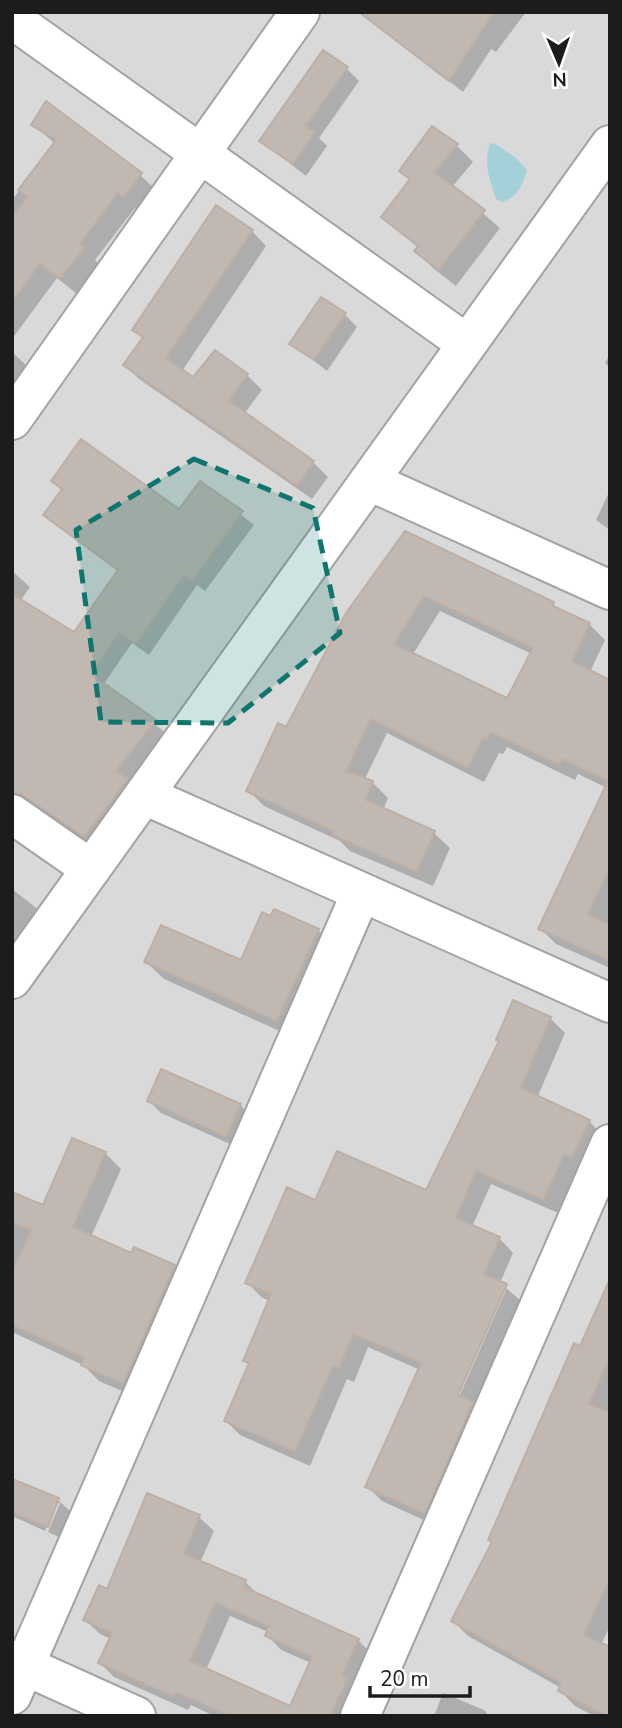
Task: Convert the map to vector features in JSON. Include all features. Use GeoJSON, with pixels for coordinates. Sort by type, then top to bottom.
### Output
{"type":"FeatureCollection","features":[{"type":"Feature","properties":{"kind":"street"},"geometry":{"type":"LineString","coordinates":[[12,420],[300,12]]}},
{"type":"Feature","properties":{"kind":"street"},"geometry":{"type":"LineString","coordinates":[[12,19],[467,344]]}},
{"type":"Feature","properties":{"kind":"street"},"geometry":{"type":"LineString","coordinates":[[12,979],[467,344],[604,164]]}},
{"type":"Feature","properties":{"kind":"street"},"geometry":{"type":"LineString","coordinates":[[369,481],[610,590]]}},
{"type":"Feature","properties":{"kind":"street"},"geometry":{"type":"LineString","coordinates":[[144,795],[610,1003]]}},
{"type":"Feature","properties":{"kind":"street"},"geometry":{"type":"LineString","coordinates":[[12,814],[91,869]]}},
{"type":"Feature","properties":{"kind":"street"},"geometry":{"type":"LineString","coordinates":[[136,1716],[16,1674],[361,893]]}},
{"type":"Feature","properties":{"kind":"street"},"geometry":{"type":"LineString","coordinates":[[360,1716],[610,1144]]}},
{"type":"Feature","properties":{"kind":"highlighted area"},"geometry":{"type":"Polygon","coordinates":[[[194,459],[313,508],[340,633],[228,723],[101,722],[76,530],[194,459]]]}},
{"type":"Feature","properties":{"kind":"shaded area"},"geometry":{"type":"Polygon","coordinates":[[[12,12],[610,12],[610,1716],[12,1716],[12,12]]]}},
{"type":"Feature","properties":{"kind":"water"},"geometry":{"type":"Polygon","coordinates":[[[494,143],[515,157],[527,170],[519,190],[502,202],[496,199],[488,172],[488,151],[490,144],[494,143]]]}},
{"type":"Feature","properties":{"kind":"building"},"geometry":{"type":"Polygon","coordinates":[[[359,12],[494,12],[449,81],[359,12]]]}},
{"type":"Feature","properties":{"kind":"building"},"geometry":{"type":"Polygon","coordinates":[[[323,50],[348,67],[306,126],[315,132],[293,164],[259,141],[323,50]]]}},
{"type":"Feature","properties":{"kind":"building"},"geometry":{"type":"Polygon","coordinates":[[[46,101],[142,173],[124,197],[118,193],[80,244],[85,247],[60,279],[40,264],[12,302],[12,216],[27,197],[18,190],[56,140],[31,125],[46,101]]]}},
{"type":"Feature","properties":{"kind":"building"},"geometry":{"type":"Polygon","coordinates":[[[432,126],[458,144],[435,172],[485,210],[439,270],[414,251],[418,246],[381,217],[410,179],[399,171],[432,126]]]}},
{"type":"Feature","properties":{"kind":"building"},"geometry":{"type":"Polygon","coordinates":[[[216,205],[253,230],[166,358],[193,377],[215,350],[248,374],[229,401],[314,461],[297,486],[123,365],[143,337],[132,330],[216,205]]]}},
{"type":"Feature","properties":{"kind":"building"},"geometry":{"type":"Polygon","coordinates":[[[321,297],[346,313],[314,360],[289,344],[321,297]]]}},
{"type":"Feature","properties":{"kind":"building"},"geometry":{"type":"Polygon","coordinates":[[[81,439],[179,509],[200,481],[243,511],[192,581],[184,575],[136,644],[119,633],[91,674],[156,720],[116,771],[128,779],[84,837],[24,796],[12,792],[12,594],[74,632],[118,570],[43,515],[62,489],[51,481],[81,439]]]}},
{"type":"Feature","properties":{"kind":"building"},"geometry":{"type":"Polygon","coordinates":[[[405,531],[554,602],[553,606],[590,623],[572,661],[610,680],[610,868],[588,914],[610,925],[610,961],[538,929],[608,781],[562,759],[559,765],[491,732],[487,740],[483,738],[468,768],[371,719],[346,771],[373,781],[366,800],[435,831],[417,872],[332,835],[333,831],[246,791],[278,723],[286,727],[346,613],[405,531]],[[424,596],[394,644],[507,698],[533,648],[424,596]]]}},
{"type":"Feature","properties":{"kind":"building"},"geometry":{"type":"Polygon","coordinates":[[[274,909],[319,929],[277,1021],[144,962],[161,925],[241,960],[262,912],[270,916],[274,909]]]}},
{"type":"Feature","properties":{"kind":"building"},"geometry":{"type":"Polygon","coordinates":[[[513,1000],[551,1017],[521,1088],[590,1120],[572,1158],[564,1155],[543,1200],[476,1171],[456,1218],[500,1237],[484,1274],[507,1284],[458,1395],[473,1402],[425,1514],[365,1487],[421,1363],[353,1334],[339,1368],[333,1366],[295,1452],[224,1421],[249,1363],[243,1361],[271,1294],[245,1283],[287,1187],[315,1200],[337,1151],[426,1190],[499,1041],[496,1040],[513,1000]]]}},
{"type":"Feature","properties":{"kind":"building"},"geometry":{"type":"Polygon","coordinates":[[[161,1069],[241,1104],[226,1137],[147,1101],[161,1069]]]}},
{"type":"Feature","properties":{"kind":"building"},"geometry":{"type":"Polygon","coordinates":[[[72,1138],[106,1152],[73,1227],[131,1253],[134,1247],[175,1265],[123,1384],[81,1365],[84,1358],[12,1325],[12,1271],[31,1230],[12,1222],[12,1192],[43,1205],[72,1138]]]}},
{"type":"Feature","properties":{"kind":"building"},"geometry":{"type":"Polygon","coordinates":[[[610,1279],[610,1357],[589,1404],[610,1413],[610,1578],[584,1635],[610,1647],[610,1716],[606,1716],[558,1691],[561,1683],[451,1621],[492,1542],[488,1540],[574,1343],[580,1346],[610,1279]]]}},
{"type":"Feature","properties":{"kind":"building"},"geometry":{"type":"Polygon","coordinates":[[[12,1479],[59,1498],[48,1527],[12,1513],[12,1479]]]}},
{"type":"Feature","properties":{"kind":"building"},"geometry":{"type":"Polygon","coordinates":[[[147,1493],[200,1515],[184,1554],[246,1580],[244,1587],[359,1639],[342,1675],[348,1678],[330,1716],[229,1716],[176,1692],[174,1697],[98,1663],[112,1633],[83,1620],[99,1585],[107,1589],[147,1493]],[[215,1603],[190,1661],[290,1706],[312,1657],[265,1636],[269,1626],[215,1603]]]}}]}
